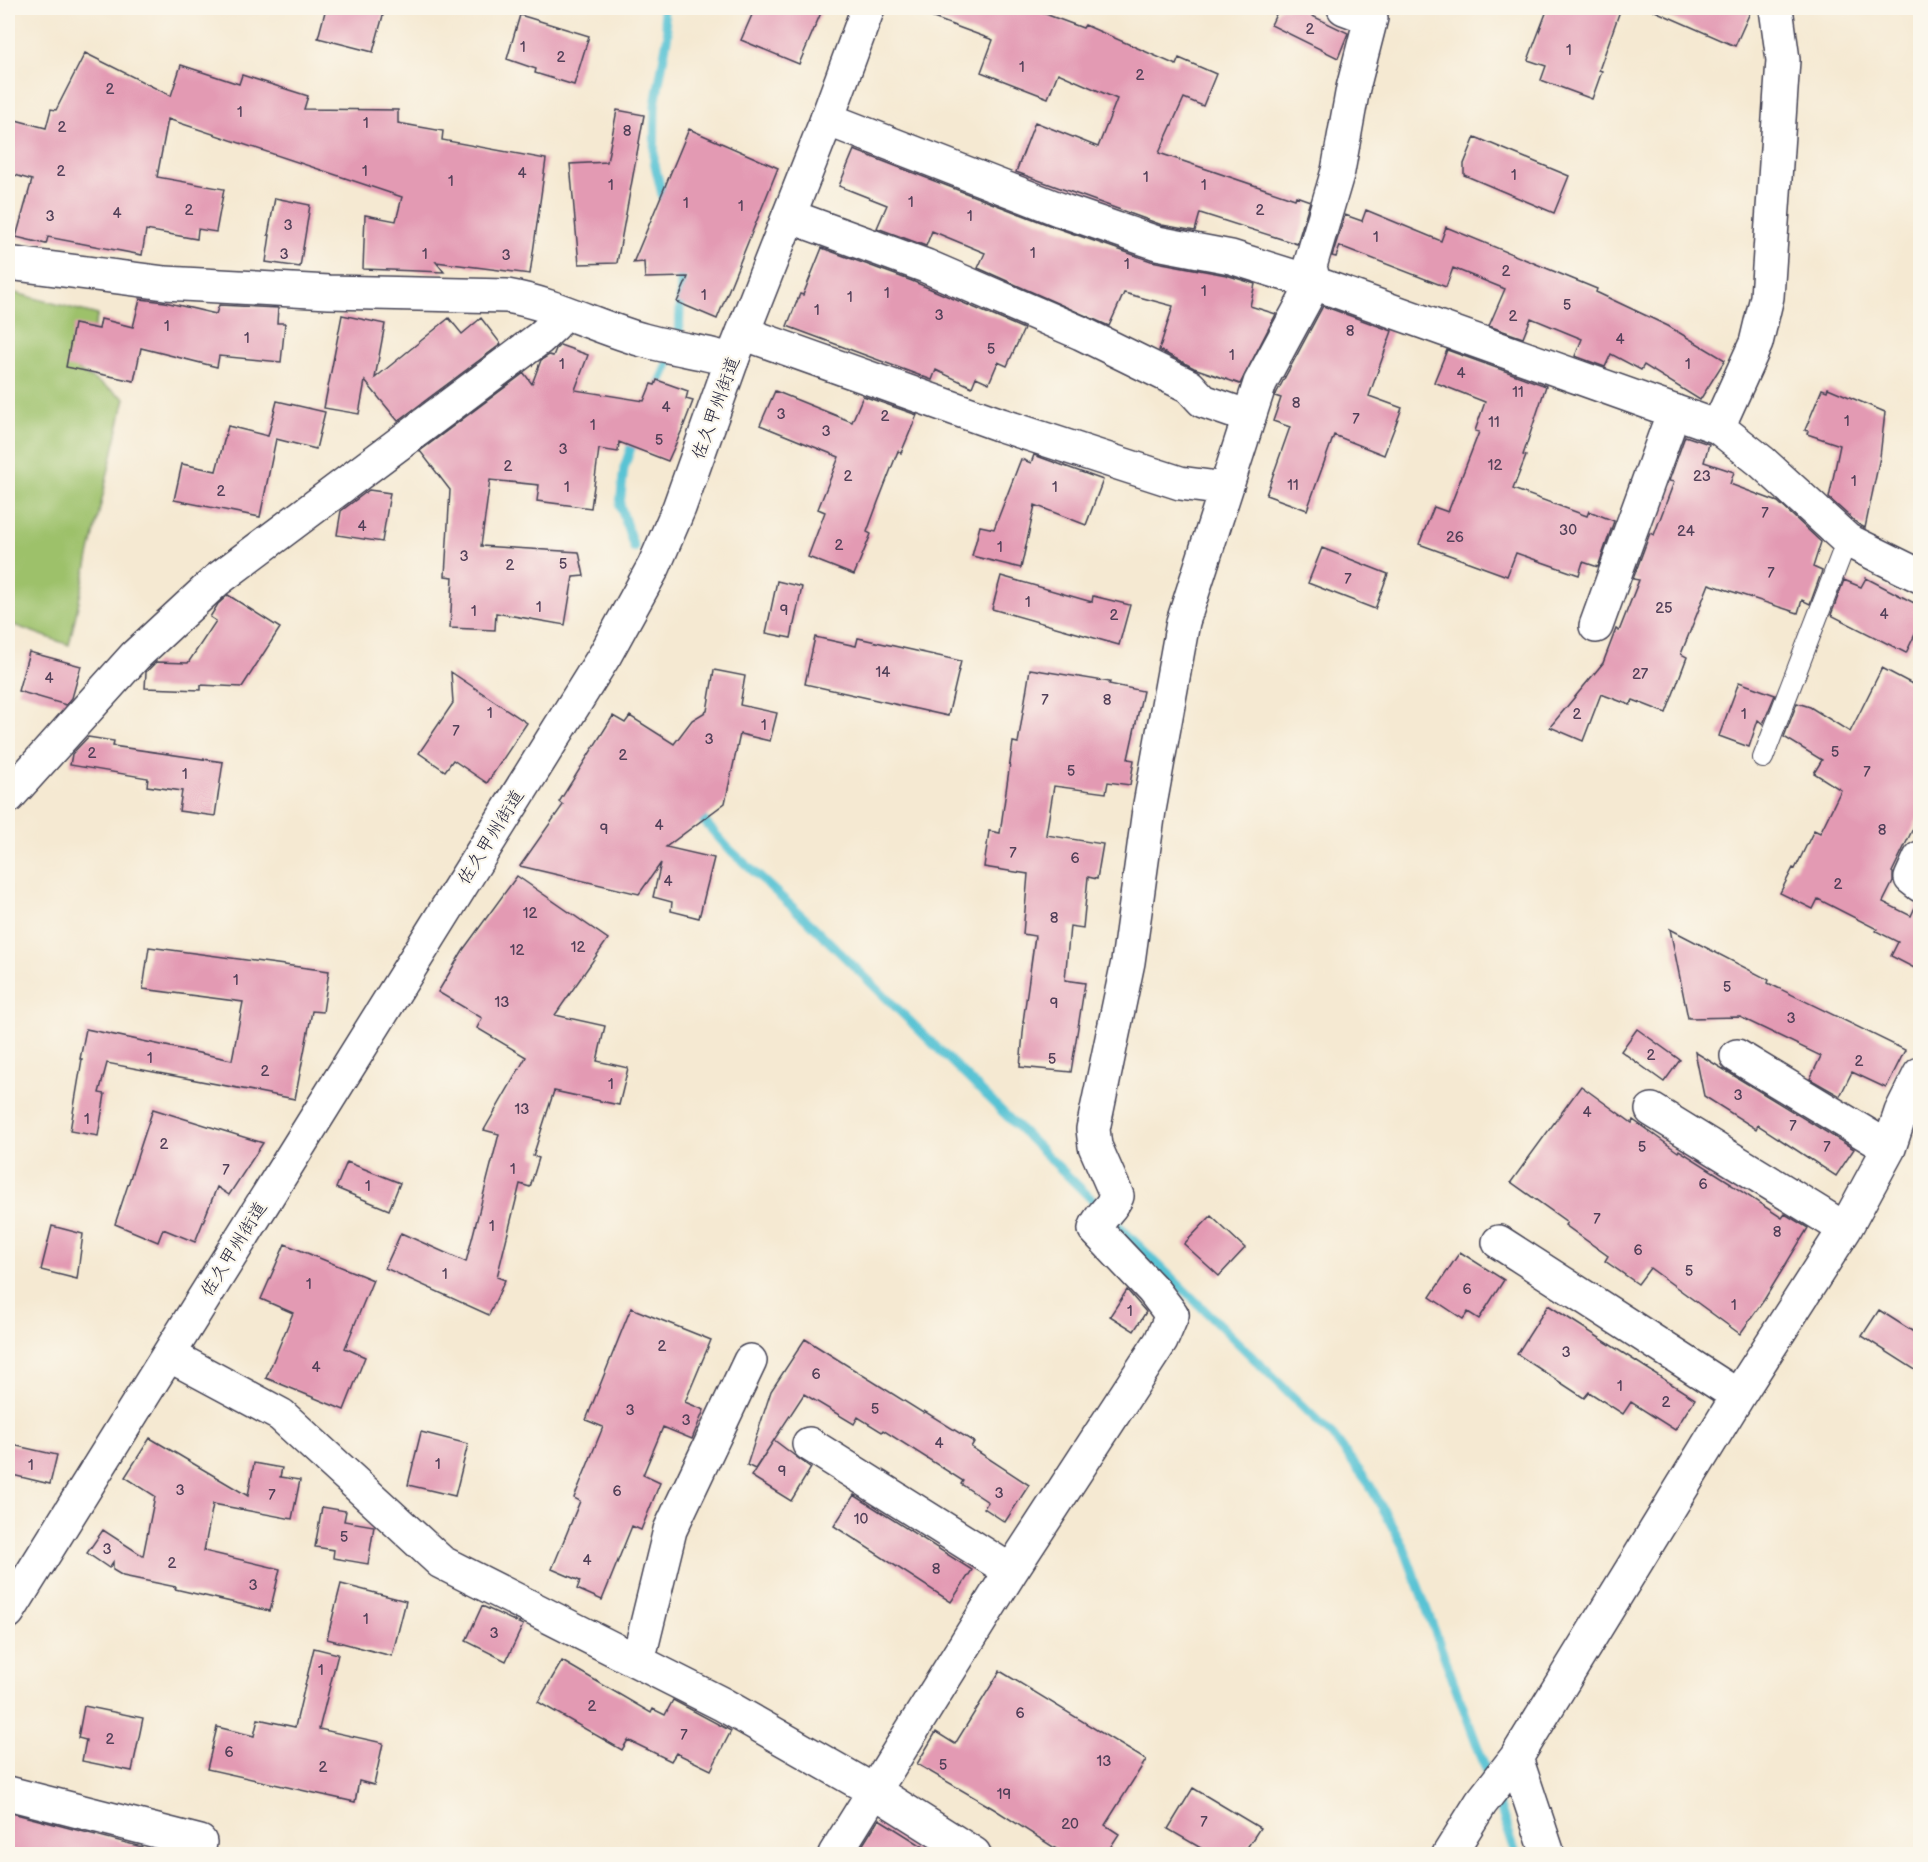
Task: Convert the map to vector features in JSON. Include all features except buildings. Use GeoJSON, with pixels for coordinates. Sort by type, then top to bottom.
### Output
{"type":"FeatureCollection","features":[{"type":"Feature","properties":{"kind":"street","name":"佐久甲州街道"},"geometry":{"type":"LineString","coordinates":[[8,1612],[605,655],[654,566],[680,508],[738,346],[868,8]]}},
{"type":"Feature","properties":{"kind":"street"},"geometry":{"type":"LineString","coordinates":[[835,1854],[1011,1571],[1161,1341],[1172,1314],[1153,1290],[1095,1229],[1117,1196],[1095,1146],[1093,1129],[1128,962],[1149,810],[1183,622],[1260,383],[1314,284],[1310,266],[1338,171],[1353,88],[1371,18],[1344,8]]}},
{"type":"Feature","properties":{"kind":"street"},"geometry":{"type":"LineString","coordinates":[[1718,427],[1756,343],[1767,297],[1783,60],[1776,8]]}},
{"type":"Feature","properties":{"kind":"street"},"geometry":{"type":"LineString","coordinates":[[827,119],[1061,210],[1157,243],[1231,257],[1314,284],[1718,427],[1762,462],[1846,540],[1920,576]]}},
{"type":"Feature","properties":{"kind":"street"},"geometry":{"type":"LineString","coordinates":[[789,216],[926,266],[1060,324],[1189,386],[1203,401],[1249,417]]}},
{"type":"Feature","properties":{"kind":"street"},"geometry":{"type":"LineString","coordinates":[[8,263],[165,283],[329,292],[507,296],[529,300],[643,340],[700,351],[738,346],[1001,425],[1180,483],[1225,489]]}},
{"type":"Feature","properties":{"kind":"street"},"geometry":{"type":"LineString","coordinates":[[8,798],[135,656],[218,580],[540,338],[554,325],[560,311]]}},
{"type":"Feature","properties":{"kind":"street"},"geometry":{"type":"LineString","coordinates":[[1596,626],[1674,411]]}},
{"type":"Feature","properties":{"kind":"street"},"geometry":{"type":"LineString","coordinates":[[1920,858],[1911,878],[1920,885]]}},
{"type":"Feature","properties":{"kind":"street"},"geometry":{"type":"LineString","coordinates":[[1737,1056],[1889,1148]]}},
{"type":"Feature","properties":{"kind":"street"},"geometry":{"type":"LineString","coordinates":[[1449,1854],[1845,1229],[1889,1148],[1901,1112],[1920,1074]]}},
{"type":"Feature","properties":{"kind":"street"},"geometry":{"type":"LineString","coordinates":[[1652,1110],[1845,1229]]}},
{"type":"Feature","properties":{"kind":"street"},"geometry":{"type":"LineString","coordinates":[[1499,1242],[1738,1396]]}},
{"type":"Feature","properties":{"kind":"street"},"geometry":{"type":"LineString","coordinates":[[169,1355],[281,1415],[441,1562],[722,1704],[874,1791],[974,1854]]}},
{"type":"Feature","properties":{"kind":"street"},"geometry":{"type":"LineString","coordinates":[[638,1661],[670,1530],[750,1361]]}},
{"type":"Feature","properties":{"kind":"street"},"geometry":{"type":"LineString","coordinates":[[809,1444],[1011,1571]]}},
{"type":"Feature","properties":{"kind":"street"},"geometry":{"type":"LineString","coordinates":[[1498,1780],[1548,1854]]}},
{"type":"Feature","properties":{"kind":"street"},"geometry":{"type":"LineString","coordinates":[[8,1793],[200,1842],[198,1854]]}},
{"type":"Feature","properties":{"kind":"lane"},"geometry":{"type":"LineString","coordinates":[[1763,758],[1846,540]]}},
{"type":"Feature","properties":{"kind":"green space"},"geometry":{"type":"Polygon","coordinates":[[[8,291],[98,315],[79,371],[125,398],[69,645],[8,623],[8,291]]]}},
{"type":"Feature","properties":{"kind":"waterway"},"geometry":{"type":"LineString","coordinates":[[662,8],[668,34],[655,105],[654,161],[664,203]]}},
{"type":"Feature","properties":{"kind":"waterway"},"geometry":{"type":"LineString","coordinates":[[656,391],[679,340],[681,280],[679,266]]}},
{"type":"Feature","properties":{"kind":"waterway"},"geometry":{"type":"LineString","coordinates":[[634,548],[620,505],[624,468],[635,436]]}},
{"type":"Feature","properties":{"kind":"waterway"},"geometry":{"type":"LineString","coordinates":[[695,811],[728,848],[812,925],[1333,1436],[1369,1484],[1404,1548],[1490,1780]]}},
{"type":"Feature","properties":{"kind":"waterway"},"geometry":{"type":"LineString","coordinates":[[1496,1796],[1516,1854]]}}]}
